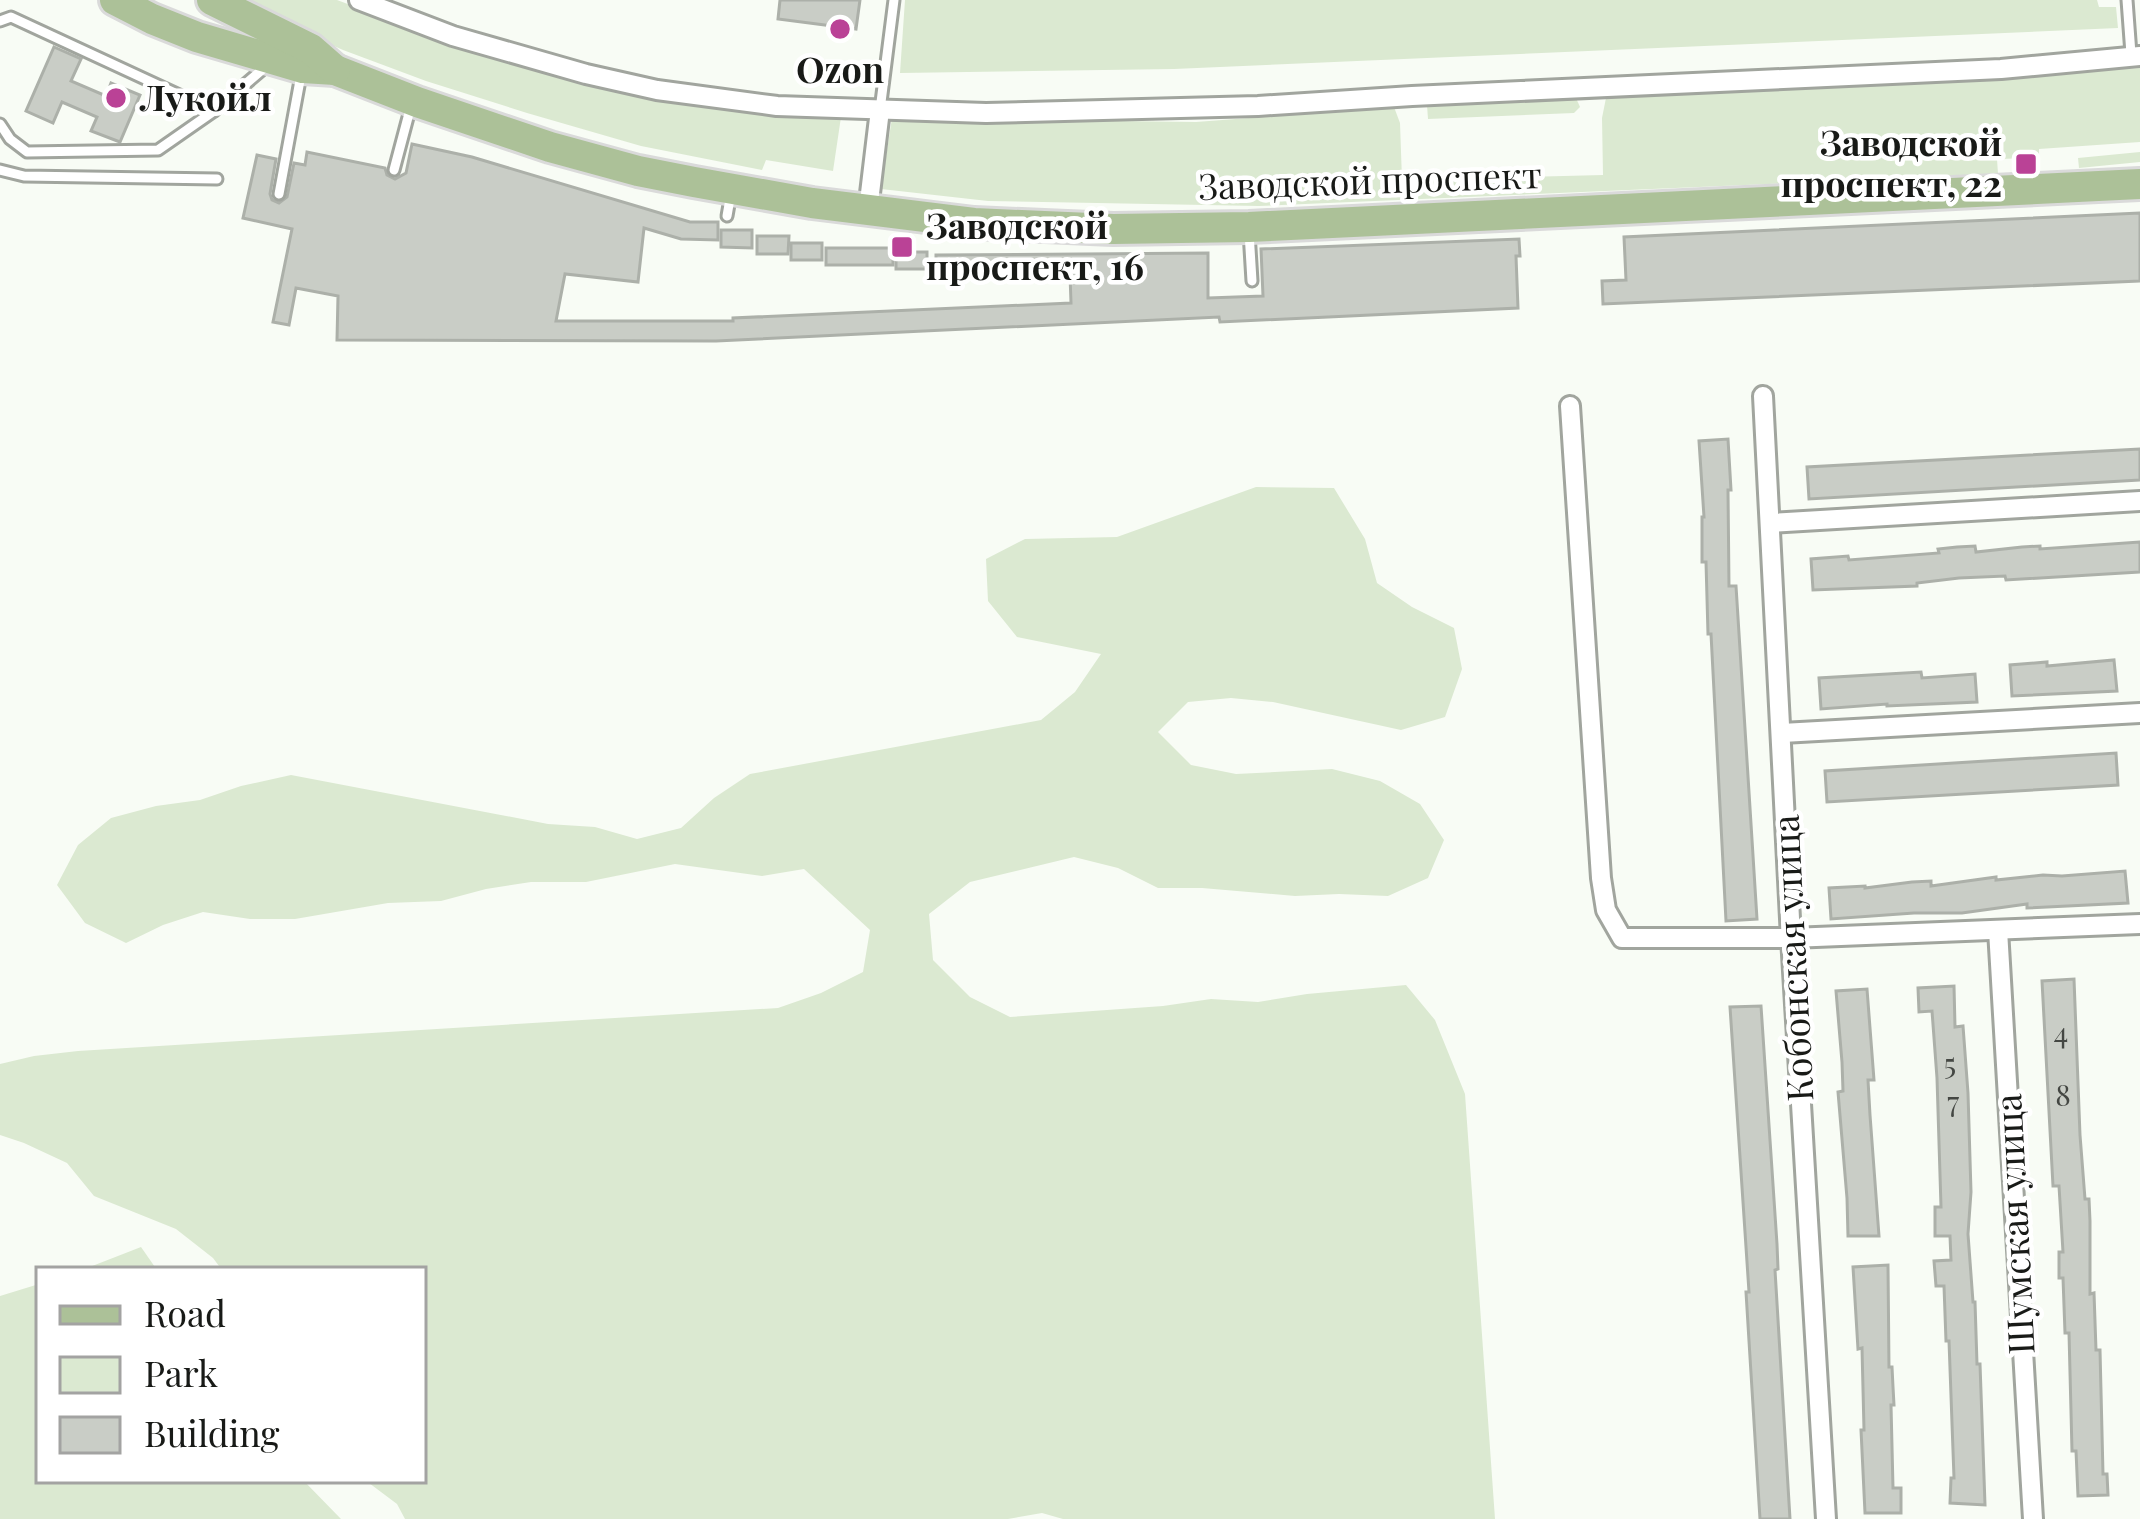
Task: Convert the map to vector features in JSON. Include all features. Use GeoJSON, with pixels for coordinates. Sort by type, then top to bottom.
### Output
{"type":"FeatureCollection","features":[{"type":"Feature","properties":{"kind":"main road","name":"Заводской проспект"},"geometry":{"type":"LineString","coordinates":[[115,0],[197,37],[295,53]]}},
{"type":"Feature","properties":{"kind":"main road","name":"Заводской проспект"},"geometry":{"type":"LineString","coordinates":[[212,0],[295,53],[335,70],[585,158],[729,202],[868,210],[974,223],[1113,229],[1249,227],[2140,184]]}},
{"type":"Feature","properties":{"kind":"street"},"geometry":{"type":"LineString","coordinates":[[358,0],[453,36],[657,90],[777,106],[880,110],[986,113],[1258,106],[2001,69],[2136,56]]}},
{"type":"Feature","properties":{"kind":"street"},"geometry":{"type":"LineString","coordinates":[[868,210],[880,110]]}},
{"type":"Feature","properties":{"kind":"street","name":"Кобонская улица"},"geometry":{"type":"LineString","coordinates":[[1763,397],[1826,1519]]}},
{"type":"Feature","properties":{"kind":"street"},"geometry":{"type":"LineString","coordinates":[[1570,406],[1601,878],[1606,910],[1622,938],[1791,938],[2140,924]]}},
{"type":"Feature","properties":{"kind":"street"},"geometry":{"type":"LineString","coordinates":[[1771,523],[2140,501]]}},
{"type":"Feature","properties":{"kind":"street"},"geometry":{"type":"LineString","coordinates":[[1782,733],[2140,712]]}},
{"type":"Feature","properties":{"kind":"street","name":"Шумская улица"},"geometry":{"type":"LineString","coordinates":[[1998,930],[2032,1519]]}},
{"type":"Feature","properties":{"kind":"lane"},"geometry":{"type":"LineString","coordinates":[[880,110],[894,0]]}},
{"type":"Feature","properties":{"kind":"lane"},"geometry":{"type":"LineString","coordinates":[[2127,0],[2136,56]]}},
{"type":"Feature","properties":{"kind":"lane"},"geometry":{"type":"LineString","coordinates":[[2,20],[11,17],[214,111]]}},
{"type":"Feature","properties":{"kind":"lane"},"geometry":{"type":"LineString","coordinates":[[1,130],[27,152],[158,150],[295,53]]}},
{"type":"Feature","properties":{"kind":"lane"},"geometry":{"type":"LineString","coordinates":[[279,194],[295,53]]}},
{"type":"Feature","properties":{"kind":"lane"},"geometry":{"type":"LineString","coordinates":[[394,170],[413,100]]}},
{"type":"Feature","properties":{"kind":"lane"},"geometry":{"type":"LineString","coordinates":[[0,170],[24,176],[217,179]]}},
{"type":"Feature","properties":{"kind":"lane"},"geometry":{"type":"LineString","coordinates":[[1249,227],[1252,281]]}},
{"type":"Feature","properties":{"kind":"green space"},"geometry":{"type":"Polygon","coordinates":[[[231,0],[337,0],[428,34],[631,93],[736,109],[841,117],[833,171],[766,160],[762,170],[641,146],[426,81],[231,0]]]}},
{"type":"Feature","properties":{"kind":"green space"},"geometry":{"type":"Polygon","coordinates":[[[905,0],[2097,0],[2099,7],[2116,7],[2118,28],[1174,69],[900,73],[905,0]]]}},
{"type":"Feature","properties":{"kind":"green space"},"geometry":{"type":"Polygon","coordinates":[[[2140,68],[2140,142],[2039,149],[2039,158],[1997,159],[1998,174],[1259,206],[988,201],[881,189],[892,118],[1196,122],[1394,107],[1400,123],[1402,180],[1603,175],[1606,98],[2140,68]]]}},
{"type":"Feature","properties":{"kind":"green space"},"geometry":{"type":"Polygon","coordinates":[[[1576,98],[1580,107],[1574,113],[1428,119],[1427,105],[1576,98]]]}},
{"type":"Feature","properties":{"kind":"green space"},"geometry":{"type":"Polygon","coordinates":[[[2140,152],[2140,162],[2079,168],[2078,158],[2140,152]]]}},
{"type":"Feature","properties":{"kind":"green space"},"geometry":{"type":"Polygon","coordinates":[[[1256,487],[1334,488],[1365,539],[1377,583],[1454,628],[1462,669],[1445,717],[1401,730],[1273,702],[1231,698],[1188,702],[1158,732],[1191,765],[1236,774],[1332,769],[1380,781],[1420,804],[1444,840],[1428,878],[1388,896],[1158,888],[1118,868],[1074,857],[970,882],[929,914],[933,960],[970,997],[1010,1017],[1211,999],[1258,1002],[1406,985],[1435,1020],[1465,1094],[1495,1519],[1063,1519],[1042,1513],[1008,1519],[405,1519],[397,1504],[369,1483],[426,1483],[426,1267],[220,1267],[176,1229],[94,1196],[67,1163],[0,1135],[0,1064],[34,1056],[778,1008],[863,972],[870,930],[804,869],[762,876],[675,864],[586,882],[531,882],[441,901],[388,903],[295,919],[203,912],[126,943],[85,923],[57,885],[78,845],[111,818],[291,775],[548,824],[595,827],[637,839],[681,828],[750,774],[1041,720],[1075,692],[1101,654],[1017,637],[988,601],[986,559],[1025,539],[1117,537],[1256,487]]]}},
{"type":"Feature","properties":{"kind":"green space"},"geometry":{"type":"Polygon","coordinates":[[[141,1247],[155,1267],[90,1267],[141,1247]]]}},
{"type":"Feature","properties":{"kind":"green space"},"geometry":{"type":"Polygon","coordinates":[[[36,1285],[36,1483],[306,1483],[341,1519],[0,1519],[0,1296],[36,1285]]]}},
{"type":"Feature","properties":{"kind":"building"},"geometry":{"type":"Polygon","coordinates":[[[780,0],[860,0],[856,29],[778,19],[780,0]]]}},
{"type":"Feature","properties":{"kind":"building"},"geometry":{"type":"Polygon","coordinates":[[[54,47],[81,59],[71,81],[106,96],[111,83],[140,95],[120,142],[91,131],[97,117],[62,102],[53,123],[26,111],[54,47]]]}},
{"type":"Feature","properties":{"kind":"building"},"geometry":{"type":"Polygon","coordinates":[[[412,144],[472,157],[690,222],[718,222],[718,240],[681,239],[644,228],[638,282],[565,274],[556,321],[733,321],[1071,303],[1070,275],[936,276],[936,255],[1208,253],[1208,298],[1263,296],[1261,249],[1519,239],[1518,308],[716,341],[337,340],[338,296],[296,288],[289,325],[273,322],[292,229],[243,218],[257,155],[276,159],[270,194],[279,203],[287,197],[294,163],[305,165],[307,152],[385,168],[395,179],[406,173],[412,144]]]}},
{"type":"Feature","properties":{"kind":"building"},"geometry":{"type":"Polygon","coordinates":[[[2140,213],[2140,281],[1603,304],[1602,281],[1626,280],[1624,237],[2140,213]]]}},
{"type":"Feature","properties":{"kind":"building"},"geometry":{"type":"Polygon","coordinates":[[[721,230],[752,230],[752,248],[721,247],[721,230]]]}},
{"type":"Feature","properties":{"kind":"building"},"geometry":{"type":"Polygon","coordinates":[[[757,236],[789,236],[788,254],[757,254],[757,236]]]}},
{"type":"Feature","properties":{"kind":"building"},"geometry":{"type":"Polygon","coordinates":[[[791,243],[822,243],[822,260],[791,260],[791,243]]]}},
{"type":"Feature","properties":{"kind":"building"},"geometry":{"type":"Polygon","coordinates":[[[826,248],[893,248],[893,265],[826,265],[826,248]]]}},
{"type":"Feature","properties":{"kind":"building"},"geometry":{"type":"Polygon","coordinates":[[[896,252],[927,252],[927,269],[896,269],[896,252]]]}},
{"type":"Feature","properties":{"kind":"building"},"geometry":{"type":"Polygon","coordinates":[[[1728,439],[1729,586],[1736,586],[1757,919],[1726,921],[1711,634],[1706,562],[1702,562],[1699,441],[1728,439]]]}},
{"type":"Feature","properties":{"kind":"building"},"geometry":{"type":"Polygon","coordinates":[[[2140,449],[2140,480],[1809,499],[1807,467],[2140,449]]]}},
{"type":"Feature","properties":{"kind":"building"},"geometry":{"type":"Polygon","coordinates":[[[2140,542],[2140,572],[1959,578],[1917,586],[1813,590],[1811,559],[1939,553],[1938,549],[1975,546],[1976,552],[2140,542]]]}},
{"type":"Feature","properties":{"kind":"building"},"geometry":{"type":"Polygon","coordinates":[[[2114,660],[2117,691],[2012,696],[2010,665],[2114,660]]]}},
{"type":"Feature","properties":{"kind":"building"},"geometry":{"type":"Polygon","coordinates":[[[1921,672],[1922,678],[1975,674],[1977,702],[1821,709],[1819,678],[1921,672]]]}},
{"type":"Feature","properties":{"kind":"building"},"geometry":{"type":"Polygon","coordinates":[[[2116,753],[2118,785],[1827,802],[1825,771],[2116,753]]]}},
{"type":"Feature","properties":{"kind":"building"},"geometry":{"type":"Polygon","coordinates":[[[2125,871],[2128,903],[2027,908],[2027,904],[1962,913],[1831,919],[1829,888],[1931,881],[1931,886],[1996,877],[2125,871]]]}},
{"type":"Feature","properties":{"kind":"building"},"geometry":{"type":"Polygon","coordinates":[[[2074,979],[2080,1135],[2085,1199],[2089,1199],[2090,1294],[2094,1293],[2096,1350],[2100,1350],[2103,1474],[2107,1474],[2108,1495],[2078,1496],[2069,1333],[2065,1333],[2063,1278],[2059,1278],[2059,1252],[2063,1252],[2059,1186],[2053,1186],[2042,981],[2074,979]]]}},
{"type":"Feature","properties":{"kind":"building"},"geometry":{"type":"Polygon","coordinates":[[[1954,986],[1955,1027],[1963,1026],[1968,1093],[1968,1234],[1980,1364],[1985,1505],[1950,1503],[1954,1478],[1949,1341],[1944,1286],[1936,1286],[1934,1261],[1951,1260],[1950,1236],[1935,1236],[1935,1207],[1941,1207],[1937,1078],[1932,1011],[1919,1012],[1918,988],[1954,986]]]}},
{"type":"Feature","properties":{"kind":"building"},"geometry":{"type":"Polygon","coordinates":[[[1867,989],[1879,1236],[1848,1236],[1836,991],[1867,989]]]}},
{"type":"Feature","properties":{"kind":"building"},"geometry":{"type":"Polygon","coordinates":[[[1761,1006],[1790,1519],[1760,1519],[1746,1292],[1730,1007],[1761,1006]]]}},
{"type":"Feature","properties":{"kind":"building"},"geometry":{"type":"Polygon","coordinates":[[[1888,1265],[1893,1488],[1901,1488],[1901,1513],[1865,1513],[1862,1348],[1858,1349],[1853,1267],[1888,1265]]]}},
{"type":"Feature","properties":{"kind":"place","name":"Ozon"},"geometry":{"type":"Point","coordinates":[840,29]}},
{"type":"Feature","properties":{"kind":"place","name":"Лукойл"},"geometry":{"type":"Point","coordinates":[116,98]}},
{"type":"Feature","properties":{"kind":"place","name":"Заводской проспект, 22"},"geometry":{"type":"Point","coordinates":[2026,164]}},
{"type":"Feature","properties":{"kind":"place","name":"Заводской проспект, 16"},"geometry":{"type":"Point","coordinates":[902,247]}}]}
